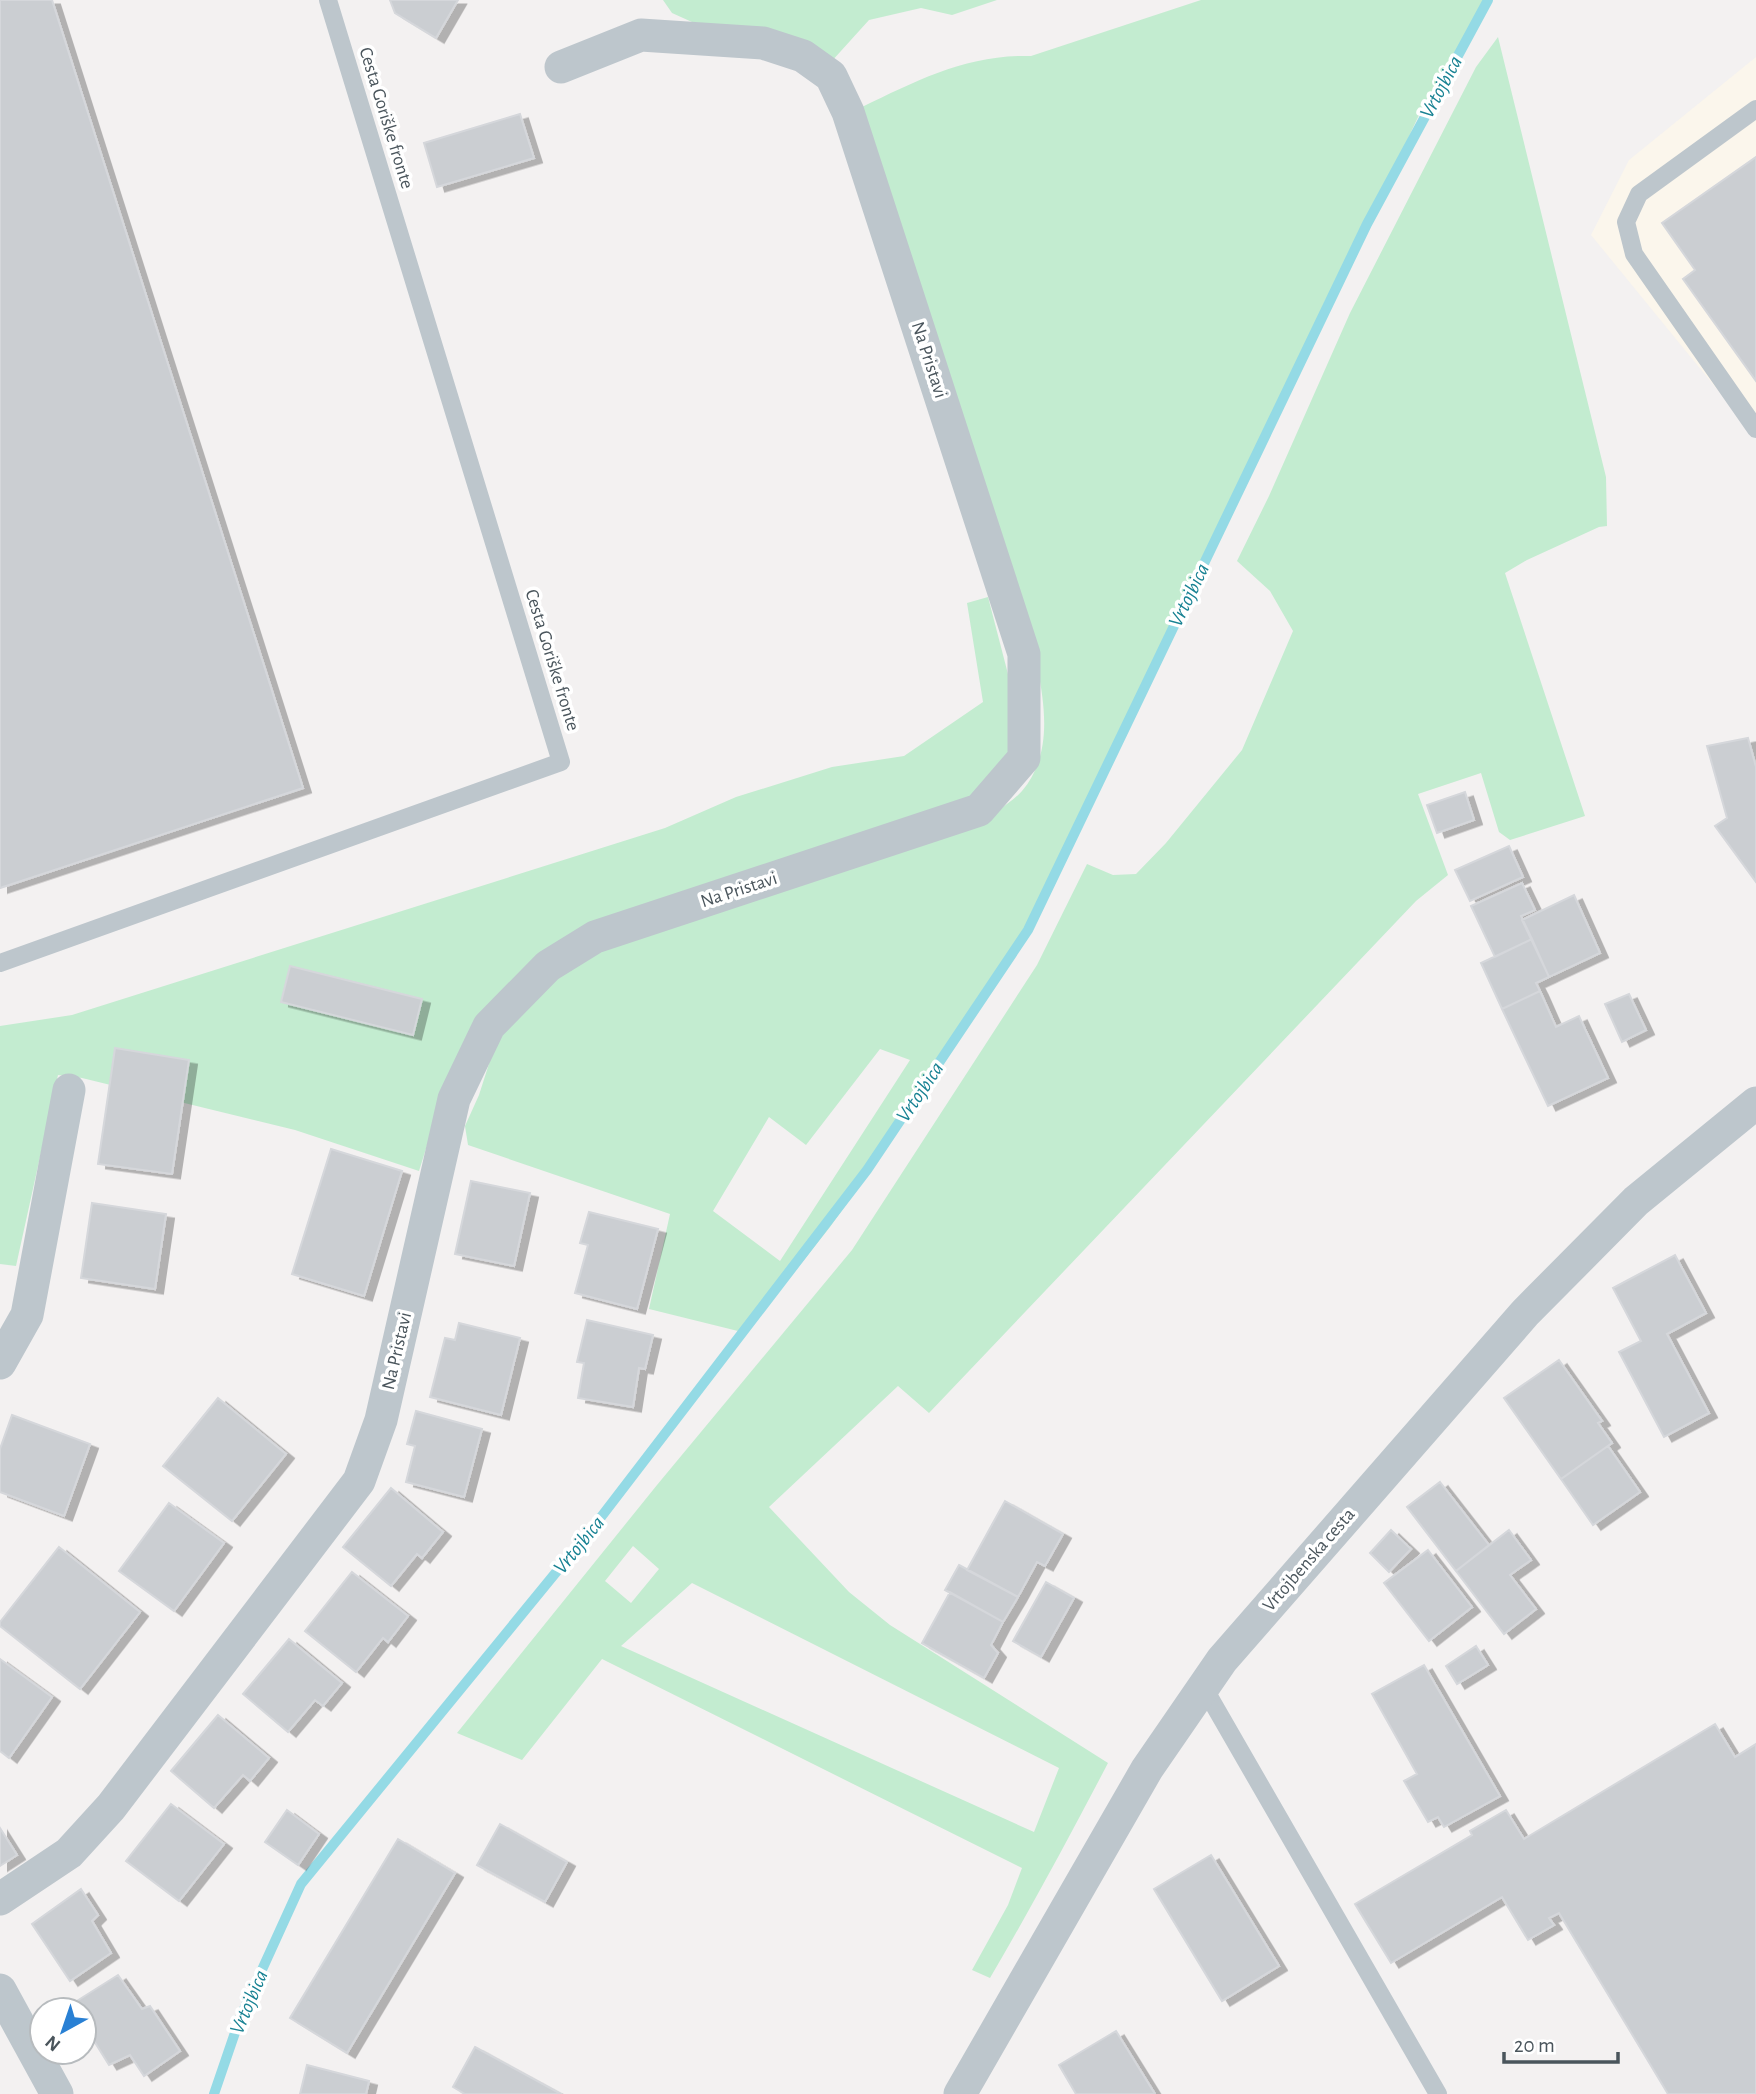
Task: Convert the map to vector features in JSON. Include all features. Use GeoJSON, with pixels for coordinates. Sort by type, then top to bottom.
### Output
{"type":"FeatureCollection","features":[{"type":"Feature","properties":{"kind":"street","name":"Na Pristavi"},"geometry":{"type":"LineString","coordinates":[[0,1899],[69,1853],[111,1807],[359,1481],[381,1420],[454,1099],[489,1026],[548,965],[594,937],[979,810],[1024,758],[1024,654],[848,112],[831,76],[803,56],[763,43],[641,35],[561,67]]}},
{"type":"Feature","properties":{"kind":"street"},"geometry":{"type":"LineString","coordinates":[[0,1363],[27,1315],[69,1090]]}},
{"type":"Feature","properties":{"kind":"street","name":"Vrtojbenska cesta"},"geometry":{"type":"LineString","coordinates":[[960,2094],[1146,1769],[1222,1660],[1525,1313],[1636,1201],[1756,1103]]}},
{"type":"Feature","properties":{"kind":"street"},"geometry":{"type":"LineString","coordinates":[[0,1990],[57,2094]]}},
{"type":"Feature","properties":{"kind":"lane","name":"Cesta Goriške fronte"},"geometry":{"type":"LineString","coordinates":[[0,963],[561,762],[328,0]]}},
{"type":"Feature","properties":{"kind":"lane"},"geometry":{"type":"LineString","coordinates":[[1756,108],[1639,194],[1626,222],[1634,254],[1756,429]]}},
{"type":"Feature","properties":{"kind":"lane"},"geometry":{"type":"LineString","coordinates":[[1203,1686],[1438,2094]]}},
{"type":"Feature","properties":{"kind":"shaded area"},"geometry":{"type":"Polygon","coordinates":[[[1756,57],[1756,437],[1591,235],[1629,160],[1756,57]]]}},
{"type":"Feature","properties":{"kind":"green space"},"geometry":{"type":"Polygon","coordinates":[[[663,0],[997,0],[952,15],[921,8],[869,20],[831,62],[750,30],[692,22],[672,13],[663,0]]]}},
{"type":"Feature","properties":{"kind":"green space"},"geometry":{"type":"Polygon","coordinates":[[[1201,0],[1491,0],[1463,38],[1419,115],[1362,236],[1326,299],[1184,610],[1014,949],[951,1050],[830,1227],[746,1333],[649,1309],[670,1214],[468,1145],[465,1126],[479,1095],[495,1045],[535,991],[577,960],[997,812],[1019,794],[1031,778],[1038,764],[1044,733],[1038,671],[862,107],[923,78],[965,64],[986,59],[1031,56],[1201,0]],[[880,1049],[806,1145],[769,1117],[713,1211],[780,1261],[910,1060],[880,1049]]]}},
{"type":"Feature","properties":{"kind":"green space"},"geometry":{"type":"Polygon","coordinates":[[[1498,37],[1606,477],[1607,526],[1599,527],[1527,560],[1505,573],[1585,816],[1510,840],[1499,832],[1481,773],[1418,794],[1448,875],[1416,901],[929,1413],[898,1386],[769,1507],[849,1592],[890,1625],[1108,1763],[990,1978],[972,1970],[1008,1905],[1022,1868],[602,1659],[522,1760],[457,1733],[657,1485],[852,1250],[1037,965],[1087,864],[1113,875],[1136,874],[1166,843],[1242,750],[1293,631],[1270,591],[1237,561],[1269,496],[1350,313],[1476,67],[1498,37]],[[633,1546],[605,1581],[631,1603],[659,1569],[633,1546]],[[692,1583],[621,1646],[1034,1832],[1059,1768],[692,1583]]]}},
{"type":"Feature","properties":{"kind":"green space"},"geometry":{"type":"Polygon","coordinates":[[[988,597],[1015,701],[1009,758],[978,801],[571,933],[439,1107],[419,1171],[295,1130],[82,1078],[58,1075],[16,1266],[0,1264],[0,1026],[72,1015],[665,828],[736,797],[832,767],[904,756],[983,702],[967,603],[988,597]]]}},
{"type":"Feature","properties":{"kind":"building"},"geometry":{"type":"Polygon","coordinates":[[[0,0],[52,0],[303,788],[0,888],[0,0]]]}},
{"type":"Feature","properties":{"kind":"building"},"geometry":{"type":"Polygon","coordinates":[[[390,0],[458,0],[436,38],[395,13],[390,0]]]}},
{"type":"Feature","properties":{"kind":"building"},"geometry":{"type":"Polygon","coordinates":[[[520,114],[534,158],[437,187],[424,143],[520,114]]]}},
{"type":"Feature","properties":{"kind":"building"},"geometry":{"type":"Polygon","coordinates":[[[1756,157],[1756,381],[1683,279],[1695,270],[1662,223],[1756,157]]]}},
{"type":"Feature","properties":{"kind":"building"},"geometry":{"type":"Polygon","coordinates":[[[1748,738],[1756,767],[1756,882],[1715,826],[1727,818],[1707,746],[1748,738]]]}},
{"type":"Feature","properties":{"kind":"building"},"geometry":{"type":"Polygon","coordinates":[[[1465,792],[1474,820],[1437,833],[1427,805],[1465,792]]]}},
{"type":"Feature","properties":{"kind":"building"},"geometry":{"type":"Polygon","coordinates":[[[1509,846],[1523,877],[1470,901],[1455,870],[1509,846]]]}},
{"type":"Feature","properties":{"kind":"building"},"geometry":{"type":"Polygon","coordinates":[[[1522,883],[1535,910],[1521,916],[1532,939],[1495,957],[1471,906],[1522,883]]]}},
{"type":"Feature","properties":{"kind":"building"},"geometry":{"type":"Polygon","coordinates":[[[1574,895],[1600,953],[1549,977],[1522,920],[1574,895]]]}},
{"type":"Feature","properties":{"kind":"building"},"geometry":{"type":"Polygon","coordinates":[[[1532,939],[1549,977],[1536,983],[1540,991],[1502,1009],[1481,963],[1532,939]]]}},
{"type":"Feature","properties":{"kind":"building"},"geometry":{"type":"Polygon","coordinates":[[[290,966],[422,999],[413,1035],[281,1002],[290,966]]]}},
{"type":"Feature","properties":{"kind":"building"},"geometry":{"type":"Polygon","coordinates":[[[1540,991],[1556,1027],[1579,1016],[1608,1078],[1548,1106],[1502,1009],[1540,991]]]}},
{"type":"Feature","properties":{"kind":"building"},"geometry":{"type":"Polygon","coordinates":[[[1629,994],[1646,1030],[1622,1042],[1605,1004],[1629,994]]]}},
{"type":"Feature","properties":{"kind":"building"},"geometry":{"type":"Polygon","coordinates":[[[115,1048],[189,1060],[172,1174],[98,1164],[115,1048]]]}},
{"type":"Feature","properties":{"kind":"building"},"geometry":{"type":"Polygon","coordinates":[[[331,1149],[402,1171],[364,1296],[292,1274],[331,1149]]]}},
{"type":"Feature","properties":{"kind":"building"},"geometry":{"type":"Polygon","coordinates":[[[471,1181],[530,1193],[514,1266],[455,1254],[471,1181]]]}},
{"type":"Feature","properties":{"kind":"building"},"geometry":{"type":"Polygon","coordinates":[[[92,1203],[166,1214],[155,1289],[81,1278],[92,1203]]]}},
{"type":"Feature","properties":{"kind":"building"},"geometry":{"type":"Polygon","coordinates":[[[589,1212],[658,1229],[637,1309],[575,1293],[588,1245],[580,1243],[589,1212]]]}},
{"type":"Feature","properties":{"kind":"building"},"geometry":{"type":"Polygon","coordinates":[[[1675,1255],[1706,1313],[1667,1334],[1709,1413],[1664,1437],[1619,1352],[1641,1341],[1613,1288],[1675,1255]]]}},
{"type":"Feature","properties":{"kind":"building"},"geometry":{"type":"Polygon","coordinates":[[[587,1320],[653,1335],[645,1369],[639,1368],[633,1407],[578,1398],[584,1363],[577,1362],[587,1320]]]}},
{"type":"Feature","properties":{"kind":"building"},"geometry":{"type":"Polygon","coordinates":[[[459,1323],[520,1338],[501,1415],[430,1397],[445,1338],[455,1340],[459,1323]]]}},
{"type":"Feature","properties":{"kind":"building"},"geometry":{"type":"Polygon","coordinates":[[[1559,1360],[1602,1421],[1598,1423],[1612,1443],[1561,1479],[1504,1398],[1559,1360]]]}},
{"type":"Feature","properties":{"kind":"building"},"geometry":{"type":"Polygon","coordinates":[[[218,1398],[286,1454],[232,1521],[163,1466],[218,1398]]]}},
{"type":"Feature","properties":{"kind":"building"},"geometry":{"type":"Polygon","coordinates":[[[416,1411],[482,1429],[464,1497],[406,1482],[415,1446],[407,1444],[416,1411]]]}},
{"type":"Feature","properties":{"kind":"building"},"geometry":{"type":"Polygon","coordinates":[[[12,1415],[90,1444],[64,1516],[0,1492],[0,1449],[12,1415]]]}},
{"type":"Feature","properties":{"kind":"building"},"geometry":{"type":"Polygon","coordinates":[[[1608,1446],[1640,1492],[1593,1525],[1561,1479],[1608,1446]]]}},
{"type":"Feature","properties":{"kind":"building"},"geometry":{"type":"Polygon","coordinates":[[[1440,1482],[1489,1545],[1456,1571],[1407,1507],[1440,1482]]]}},
{"type":"Feature","properties":{"kind":"building"},"geometry":{"type":"Polygon","coordinates":[[[391,1488],[443,1532],[422,1558],[417,1554],[391,1586],[343,1547],[391,1488]]]}},
{"type":"Feature","properties":{"kind":"building"},"geometry":{"type":"Polygon","coordinates":[[[1005,1501],[1063,1534],[1045,1566],[1037,1562],[1018,1597],[967,1570],[1005,1501]]]}},
{"type":"Feature","properties":{"kind":"building"},"geometry":{"type":"Polygon","coordinates":[[[169,1503],[224,1543],[174,1611],[119,1571],[169,1503]]]}},
{"type":"Feature","properties":{"kind":"building"},"geometry":{"type":"Polygon","coordinates":[[[1391,1530],[1411,1549],[1389,1572],[1370,1553],[1391,1530]]]}},
{"type":"Feature","properties":{"kind":"building"},"geometry":{"type":"Polygon","coordinates":[[[1509,1530],[1531,1560],[1510,1575],[1536,1609],[1504,1634],[1456,1571],[1509,1530]]]}},
{"type":"Feature","properties":{"kind":"building"},"geometry":{"type":"Polygon","coordinates":[[[59,1547],[140,1612],[80,1689],[0,1626],[0,1622],[59,1547]]]}},
{"type":"Feature","properties":{"kind":"building"},"geometry":{"type":"Polygon","coordinates":[[[1428,1550],[1472,1607],[1429,1641],[1384,1583],[1428,1550]]]}},
{"type":"Feature","properties":{"kind":"building"},"geometry":{"type":"Polygon","coordinates":[[[959,1565],[1018,1597],[1003,1622],[945,1590],[959,1565]]]}},
{"type":"Feature","properties":{"kind":"building"},"geometry":{"type":"Polygon","coordinates":[[[352,1572],[408,1616],[388,1642],[383,1638],[356,1672],[305,1631],[352,1572]]]}},
{"type":"Feature","properties":{"kind":"building"},"geometry":{"type":"Polygon","coordinates":[[[1046,1582],[1074,1598],[1041,1657],[1013,1641],[1046,1582]]]}},
{"type":"Feature","properties":{"kind":"building"},"geometry":{"type":"Polygon","coordinates":[[[950,1592],[1003,1622],[991,1645],[998,1653],[984,1678],[922,1643],[950,1592]]]}},
{"type":"Feature","properties":{"kind":"building"},"geometry":{"type":"Polygon","coordinates":[[[289,1639],[342,1683],[323,1706],[315,1700],[288,1732],[243,1694],[289,1639]]]}},
{"type":"Feature","properties":{"kind":"building"},"geometry":{"type":"Polygon","coordinates":[[[1476,1646],[1488,1665],[1457,1684],[1446,1666],[1476,1646]]]}},
{"type":"Feature","properties":{"kind":"building"},"geometry":{"type":"Polygon","coordinates":[[[0,1659],[52,1697],[9,1758],[0,1751],[0,1659]]]}},
{"type":"Feature","properties":{"kind":"building"},"geometry":{"type":"Polygon","coordinates":[[[1424,1665],[1500,1796],[1444,1827],[1438,1817],[1428,1822],[1404,1781],[1417,1774],[1372,1694],[1424,1665]]]}},
{"type":"Feature","properties":{"kind":"building"},"geometry":{"type":"Polygon","coordinates":[[[218,1715],[269,1758],[250,1781],[243,1775],[214,1808],[171,1771],[218,1715]]]}},
{"type":"Feature","properties":{"kind":"building"},"geometry":{"type":"Polygon","coordinates":[[[1715,1724],[1735,1757],[1756,1744],[1756,2094],[1668,2094],[1559,1913],[1549,1918],[1554,1925],[1528,1940],[1502,1897],[1391,1963],[1355,1904],[1472,1835],[1470,1831],[1506,1810],[1524,1839],[1715,1724]]]}},
{"type":"Feature","properties":{"kind":"building"},"geometry":{"type":"Polygon","coordinates":[[[171,1804],[224,1844],[179,1901],[126,1861],[171,1804]]]}},
{"type":"Feature","properties":{"kind":"building"},"geometry":{"type":"Polygon","coordinates":[[[287,1810],[319,1834],[298,1865],[265,1842],[287,1810]]]}},
{"type":"Feature","properties":{"kind":"building"},"geometry":{"type":"Polygon","coordinates":[[[500,1824],[567,1862],[545,1902],[477,1865],[500,1824]]]}},
{"type":"Feature","properties":{"kind":"building"},"geometry":{"type":"Polygon","coordinates":[[[0,1828],[17,1855],[0,1866],[0,1828]]]}},
{"type":"Feature","properties":{"kind":"building"},"geometry":{"type":"Polygon","coordinates":[[[398,1839],[455,1873],[347,2053],[290,2018],[398,1839]]]}},
{"type":"Feature","properties":{"kind":"building"},"geometry":{"type":"Polygon","coordinates":[[[1211,1855],[1279,1966],[1222,2001],[1154,1889],[1211,1855]]]}},
{"type":"Feature","properties":{"kind":"building"},"geometry":{"type":"Polygon","coordinates":[[[81,1889],[98,1915],[92,1921],[111,1953],[70,1981],[32,1924],[81,1889]]]}},
{"type":"Feature","properties":{"kind":"building"},"geometry":{"type":"Polygon","coordinates":[[[118,1975],[142,2009],[150,2006],[180,2051],[144,2076],[130,2055],[109,2065],[98,2047],[98,1996],[85,1996],[118,1975]]]}},
{"type":"Feature","properties":{"kind":"building"},"geometry":{"type":"Polygon","coordinates":[[[1116,2031],[1155,2094],[1076,2094],[1059,2065],[1116,2031]]]}},
{"type":"Feature","properties":{"kind":"building"},"geometry":{"type":"Polygon","coordinates":[[[475,2047],[561,2094],[465,2094],[453,2087],[475,2047]]]}},
{"type":"Feature","properties":{"kind":"building"},"geometry":{"type":"Polygon","coordinates":[[[307,2065],[369,2081],[366,2094],[300,2094],[307,2065]]]}},
{"type":"Feature","properties":{"kind":"waterway","name":"Vrtojbica"},"geometry":{"type":"LineString","coordinates":[[214,2094],[240,2018],[301,1884],[598,1521],[867,1170],[1028,930],[1367,224],[1488,0]]}}]}
